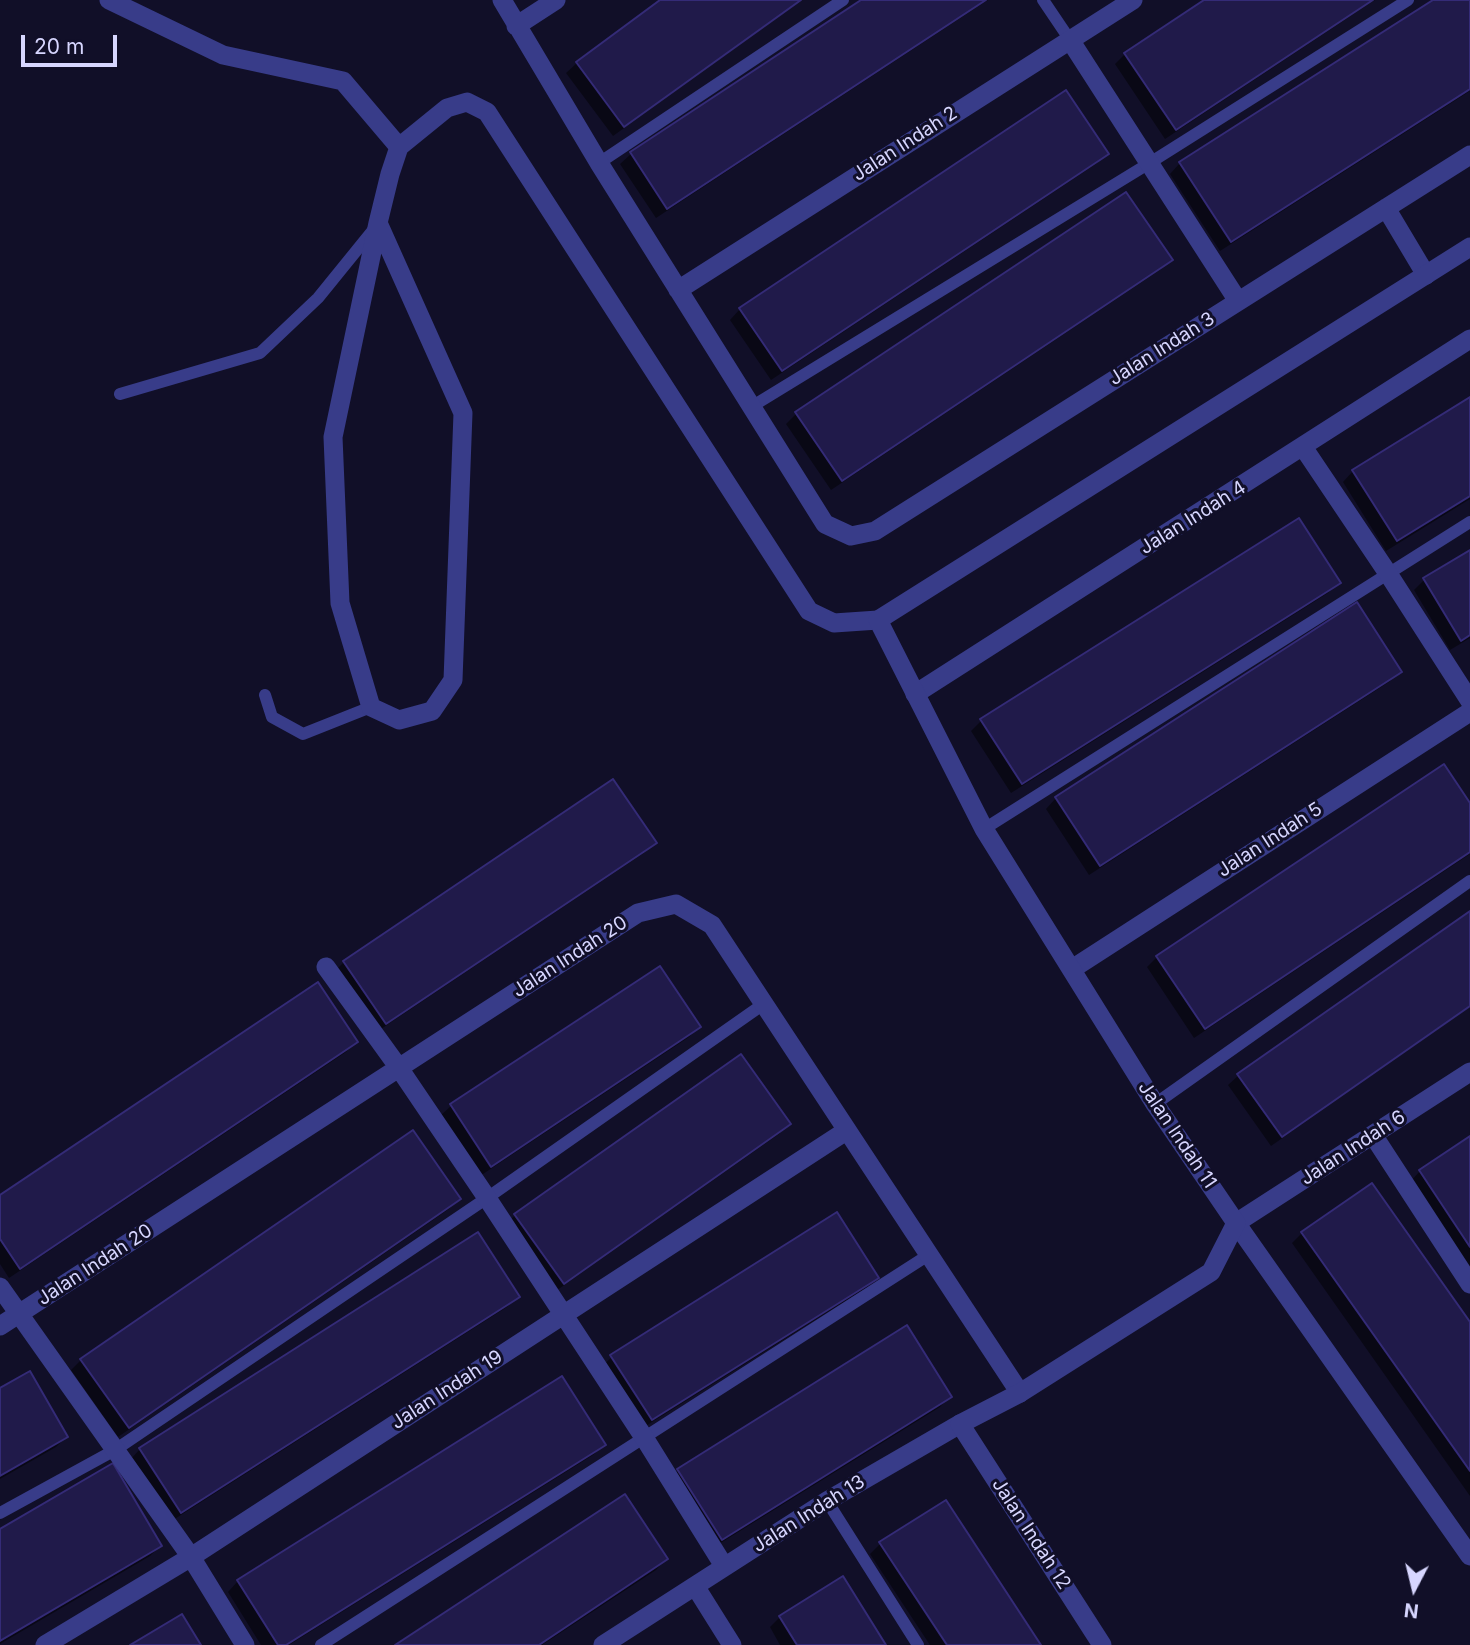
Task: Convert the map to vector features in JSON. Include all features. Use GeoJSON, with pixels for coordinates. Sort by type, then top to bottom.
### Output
{"type":"FeatureCollection","features":[{"type":"Feature","properties":{"kind":"street"},"geometry":{"type":"LineString","coordinates":[[109,0],[223,55],[343,81],[399,147]]}},
{"type":"Feature","properties":{"kind":"street"},"geometry":{"type":"LineString","coordinates":[[502,0],[599,163],[751,407]]}},
{"type":"Feature","properties":{"kind":"street"},"geometry":{"type":"LineString","coordinates":[[516,26],[556,0]]}},
{"type":"Feature","properties":{"kind":"street","name":"Jalan Indah 2"},"geometry":{"type":"LineString","coordinates":[[678,289],[1133,0]]}},
{"type":"Feature","properties":{"kind":"street"},"geometry":{"type":"LineString","coordinates":[[1070,40],[1238,301]]}},
{"type":"Feature","properties":{"kind":"street"},"geometry":{"type":"LineString","coordinates":[[378,223],[463,413],[453,680],[432,711],[399,720],[371,707],[340,603],[333,437],[378,223],[399,147],[447,108],[467,102],[487,112],[809,611],[834,623],[878,620],[1470,247]]}},
{"type":"Feature","properties":{"kind":"street","name":"Jalan Indah 3"},"geometry":{"type":"LineString","coordinates":[[751,407],[825,524],[850,536],[875,531],[1470,155]]}},
{"type":"Feature","properties":{"kind":"street"},"geometry":{"type":"LineString","coordinates":[[1386,208],[1426,275]]}},
{"type":"Feature","properties":{"kind":"street","name":"Jalan Indah 4"},"geometry":{"type":"LineString","coordinates":[[915,694],[1470,339]]}},
{"type":"Feature","properties":{"kind":"street"},"geometry":{"type":"LineString","coordinates":[[1303,447],[1470,701]]}},
{"type":"Feature","properties":{"kind":"street","name":"Jalan Indah 11"},"geometry":{"type":"LineString","coordinates":[[878,620],[984,829],[1155,1104],[1470,1556]]}},
{"type":"Feature","properties":{"kind":"street","name":"Jalan Indah 5"},"geometry":{"type":"LineString","coordinates":[[1072,969],[1470,712]]}},
{"type":"Feature","properties":{"kind":"street","name":"Jalan Indah 20"},"geometry":{"type":"LineString","coordinates":[[0,1326],[638,913],[676,904],[712,925],[1020,1393]]}},
{"type":"Feature","properties":{"kind":"street"},"geometry":{"type":"LineString","coordinates":[[326,967],[399,1068],[486,1198],[645,1439],[724,1566]]}},
{"type":"Feature","properties":{"kind":"street","name":"Jalan Indah 6"},"geometry":{"type":"LineString","coordinates":[[1236,1223],[1470,1072]]}},
{"type":"Feature","properties":{"kind":"street","name":"Jalan Indah 19"},"geometry":{"type":"LineString","coordinates":[[45,1645],[191,1557],[846,1132]]}},
{"type":"Feature","properties":{"kind":"street"},"geometry":{"type":"LineString","coordinates":[[1373,1135],[1470,1284]]}},
{"type":"Feature","properties":{"kind":"street","name":"Jalan Indah 13"},"geometry":{"type":"LineString","coordinates":[[603,1645],[827,1501],[960,1424],[1020,1393],[1211,1272],[1236,1223]]}},
{"type":"Feature","properties":{"kind":"street"},"geometry":{"type":"LineString","coordinates":[[0,1287],[191,1557],[245,1645]]}},
{"type":"Feature","properties":{"kind":"street","name":"Jalan Indah 12"},"geometry":{"type":"LineString","coordinates":[[960,1424],[1102,1645]]}},
{"type":"Feature","properties":{"kind":"street"},"geometry":{"type":"LineString","coordinates":[[695,1586],[732,1645]]}},
{"type":"Feature","properties":{"kind":"lane"},"geometry":{"type":"LineString","coordinates":[[599,163],[843,0]]}},
{"type":"Feature","properties":{"kind":"lane"},"geometry":{"type":"LineString","coordinates":[[1043,0],[1070,40]]}},
{"type":"Feature","properties":{"kind":"lane"},"geometry":{"type":"LineString","coordinates":[[751,407],[1148,164],[1408,0]]}},
{"type":"Feature","properties":{"kind":"lane"},"geometry":{"type":"LineString","coordinates":[[120,394],[260,353],[318,298],[378,223]]}},
{"type":"Feature","properties":{"kind":"lane"},"geometry":{"type":"LineString","coordinates":[[984,829],[1470,522]]}},
{"type":"Feature","properties":{"kind":"lane"},"geometry":{"type":"LineString","coordinates":[[265,695],[272,717],[303,734],[371,707]]}},
{"type":"Feature","properties":{"kind":"lane"},"geometry":{"type":"LineString","coordinates":[[1155,1104],[1470,881]]}},
{"type":"Feature","properties":{"kind":"lane"},"geometry":{"type":"LineString","coordinates":[[0,1513],[115,1450],[486,1198],[765,1003]]}},
{"type":"Feature","properties":{"kind":"lane"},"geometry":{"type":"LineString","coordinates":[[321,1645],[930,1254]]}},
{"type":"Feature","properties":{"kind":"lane"},"geometry":{"type":"LineString","coordinates":[[827,1501],[918,1645]]}},
{"type":"Feature","properties":{"kind":"building"},"geometry":{"type":"Polygon","coordinates":[[[660,0],[801,0],[624,127],[576,62],[660,0]]]}},
{"type":"Feature","properties":{"kind":"building"},"geometry":{"type":"Polygon","coordinates":[[[861,0],[986,0],[667,209],[630,152],[861,0]]]}},
{"type":"Feature","properties":{"kind":"building"},"geometry":{"type":"Polygon","coordinates":[[[1204,0],[1373,0],[1176,130],[1124,53],[1204,0]]]}},
{"type":"Feature","properties":{"kind":"building"},"geometry":{"type":"Polygon","coordinates":[[[1433,0],[1470,0],[1470,89],[1231,242],[1179,162],[1433,0]]]}},
{"type":"Feature","properties":{"kind":"building"},"geometry":{"type":"Polygon","coordinates":[[[1066,90],[1109,154],[782,371],[739,308],[1066,90]]]}},
{"type":"Feature","properties":{"kind":"building"},"geometry":{"type":"Polygon","coordinates":[[[1126,192],[1173,260],[842,481],[795,412],[1126,192]]]}},
{"type":"Feature","properties":{"kind":"building"},"geometry":{"type":"Polygon","coordinates":[[[1470,397],[1470,496],[1397,541],[1352,470],[1470,397]]]}},
{"type":"Feature","properties":{"kind":"building"},"geometry":{"type":"Polygon","coordinates":[[[1299,518],[1341,583],[1022,784],[980,719],[1299,518]]]}},
{"type":"Feature","properties":{"kind":"building"},"geometry":{"type":"Polygon","coordinates":[[[1470,550],[1470,635],[1461,641],[1423,578],[1470,550]]]}},
{"type":"Feature","properties":{"kind":"building"},"geometry":{"type":"Polygon","coordinates":[[[1357,602],[1402,672],[1100,866],[1055,797],[1357,602]]]}},
{"type":"Feature","properties":{"kind":"building"},"geometry":{"type":"Polygon","coordinates":[[[1444,764],[1470,803],[1470,852],[1205,1029],[1156,956],[1444,764]]]}},
{"type":"Feature","properties":{"kind":"building"},"geometry":{"type":"Polygon","coordinates":[[[613,779],[657,843],[386,1024],[343,961],[613,779]]]}},
{"type":"Feature","properties":{"kind":"building"},"geometry":{"type":"Polygon","coordinates":[[[1470,911],[1470,1006],[1282,1137],[1237,1074],[1470,911]]]}},
{"type":"Feature","properties":{"kind":"building"},"geometry":{"type":"Polygon","coordinates":[[[660,966],[701,1027],[491,1167],[450,1104],[660,966]]]}},
{"type":"Feature","properties":{"kind":"building"},"geometry":{"type":"Polygon","coordinates":[[[318,982],[358,1042],[20,1269],[0,1239],[0,1195],[318,982]]]}},
{"type":"Feature","properties":{"kind":"building"},"geometry":{"type":"Polygon","coordinates":[[[741,1054],[791,1124],[564,1284],[514,1214],[741,1054]]]}},
{"type":"Feature","properties":{"kind":"building"},"geometry":{"type":"Polygon","coordinates":[[[413,1130],[461,1199],[129,1428],[80,1359],[413,1130]]]}},
{"type":"Feature","properties":{"kind":"building"},"geometry":{"type":"Polygon","coordinates":[[[1470,1136],[1470,1247],[1419,1170],[1470,1136]]]}},
{"type":"Feature","properties":{"kind":"building"},"geometry":{"type":"Polygon","coordinates":[[[1372,1183],[1470,1322],[1470,1471],[1301,1232],[1372,1183]]]}},
{"type":"Feature","properties":{"kind":"building"},"geometry":{"type":"Polygon","coordinates":[[[837,1212],[879,1278],[652,1420],[610,1355],[837,1212]]]}},
{"type":"Feature","properties":{"kind":"building"},"geometry":{"type":"Polygon","coordinates":[[[478,1232],[520,1297],[181,1513],[139,1448],[478,1232]]]}},
{"type":"Feature","properties":{"kind":"building"},"geometry":{"type":"Polygon","coordinates":[[[907,1325],[952,1397],[722,1540],[677,1469],[907,1325]]]}},
{"type":"Feature","properties":{"kind":"building"},"geometry":{"type":"Polygon","coordinates":[[[30,1371],[68,1437],[0,1476],[0,1388],[30,1371]]]}},
{"type":"Feature","properties":{"kind":"building"},"geometry":{"type":"Polygon","coordinates":[[[562,1376],[606,1445],[286,1645],[278,1645],[237,1580],[562,1376]]]}},
{"type":"Feature","properties":{"kind":"building"},"geometry":{"type":"Polygon","coordinates":[[[113,1463],[162,1546],[0,1641],[0,1529],[113,1463]]]}},
{"type":"Feature","properties":{"kind":"building"},"geometry":{"type":"Polygon","coordinates":[[[625,1494],[668,1559],[539,1645],[395,1645],[625,1494]]]}},
{"type":"Feature","properties":{"kind":"building"},"geometry":{"type":"Polygon","coordinates":[[[946,1500],[1041,1645],[947,1645],[879,1542],[946,1500]]]}},
{"type":"Feature","properties":{"kind":"building"},"geometry":{"type":"Polygon","coordinates":[[[843,1576],[886,1645],[797,1645],[779,1616],[843,1576]]]}},
{"type":"Feature","properties":{"kind":"building"},"geometry":{"type":"Polygon","coordinates":[[[182,1614],[201,1645],[130,1645],[182,1614]]]}}]}
